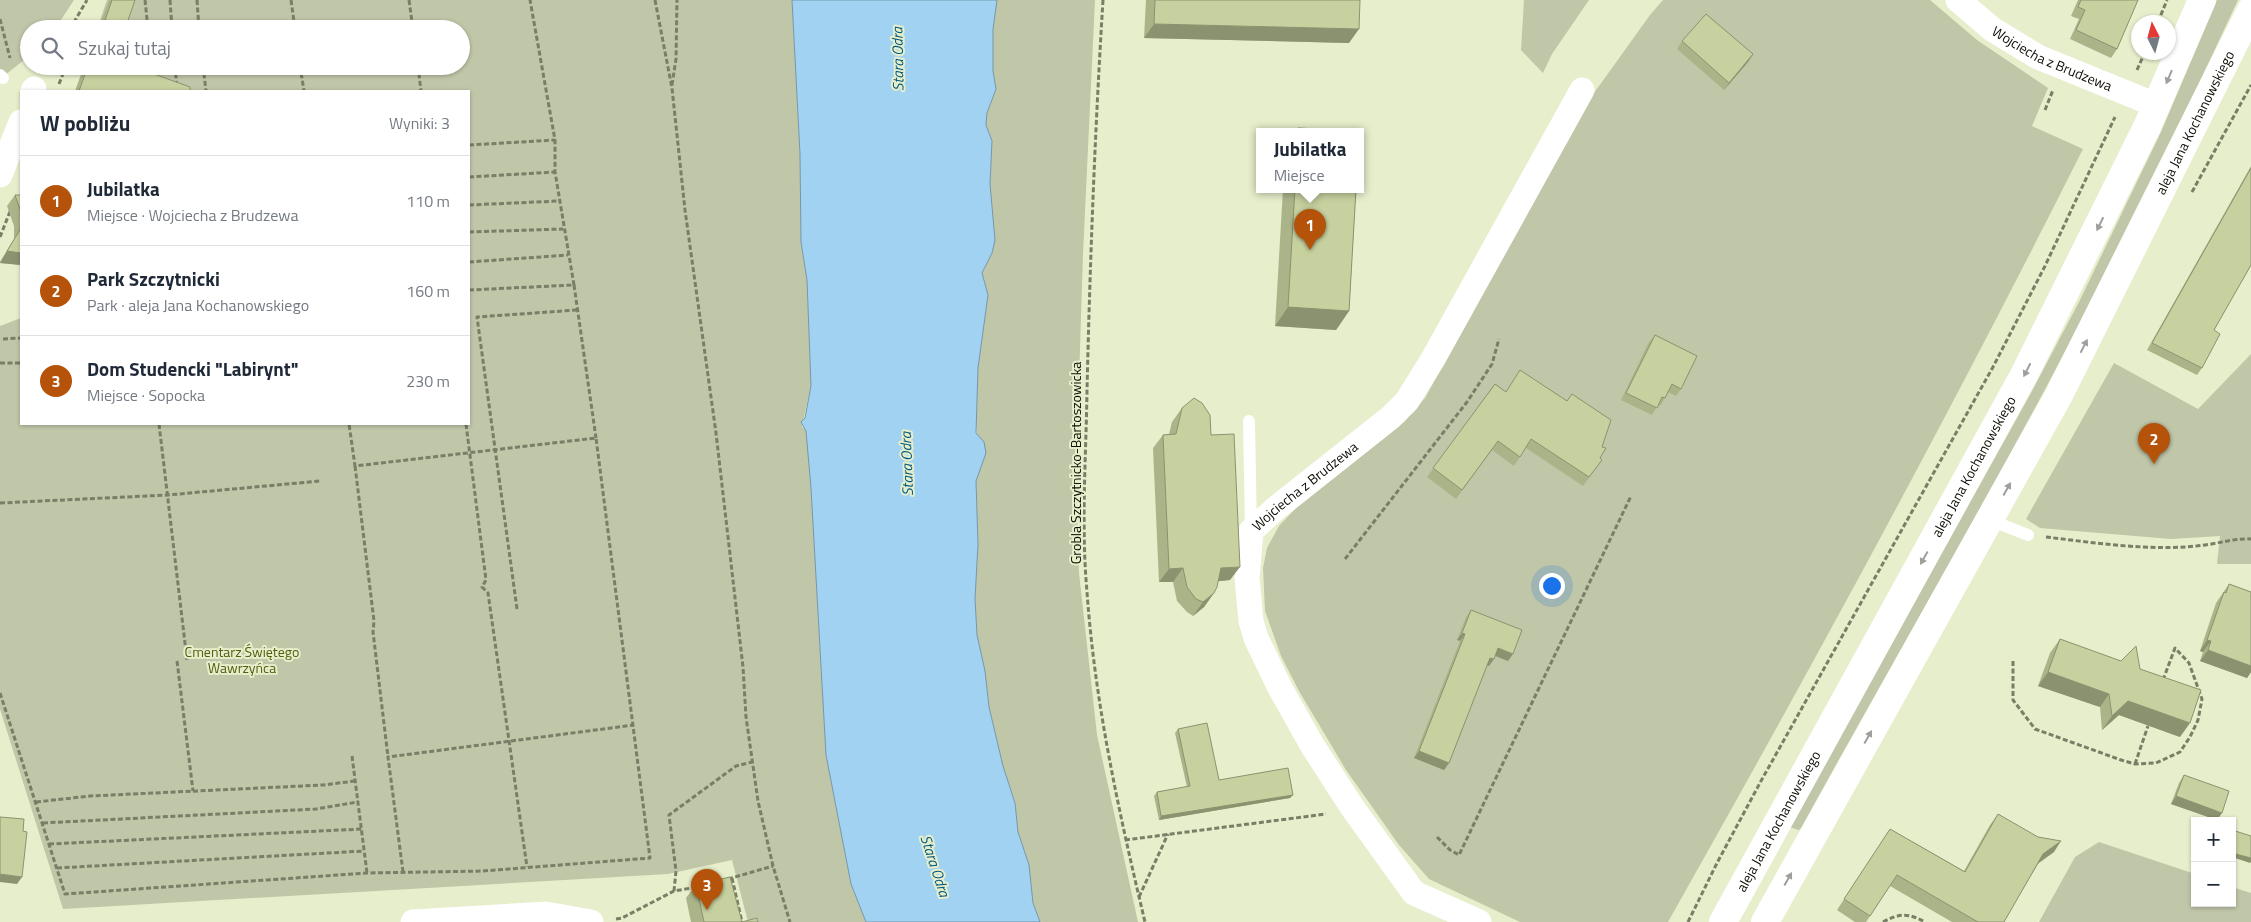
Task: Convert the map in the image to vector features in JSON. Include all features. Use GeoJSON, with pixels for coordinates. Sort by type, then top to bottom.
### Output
{"type":"FeatureCollection","features":[{"type":"Feature","properties":{"kind":"main road","name":"aleja Jana Kochanowskiego"},"geometry":{"type":"LineString","coordinates":[[1723,922],[2024,375],[2092,241],[2156,105],[2202,0]]}},
{"type":"Feature","properties":{"kind":"main road","name":"aleja Jana Kochanowskiego"},"geometry":{"type":"LineString","coordinates":[[1765,922],[2059,395],[2251,10]]}},
{"type":"Feature","properties":{"kind":"street","name":"Wojciecha z Brudzewa"},"geometry":{"type":"LineString","coordinates":[[1958,0],[1992,29],[2038,57],[2061,68],[2127,92],[2156,105]]}},
{"type":"Feature","properties":{"kind":"street","name":"Wojciecha z Brudzewa"},"geometry":{"type":"LineString","coordinates":[[1479,922],[1414,893],[1352,807],[1312,745],[1279,686],[1256,638],[1251,621],[1248,578],[1251,531],[1275,509],[1391,417],[1407,401],[1433,359],[1486,260],[1582,90]]}},
{"type":"Feature","properties":{"kind":"street"},"geometry":{"type":"LineString","coordinates":[[0,175],[20,125]]}},
{"type":"Feature","properties":{"kind":"street"},"geometry":{"type":"LineString","coordinates":[[413,922],[546,914],[591,922]]}},
{"type":"Feature","properties":{"kind":"lane"},"geometry":{"type":"LineString","coordinates":[[1249,421],[1251,531]]}},
{"type":"Feature","properties":{"kind":"lane"},"geometry":{"type":"LineString","coordinates":[[1990,520],[2028,535]]}},
{"type":"Feature","properties":{"kind":"path"},"geometry":{"type":"LineString","coordinates":[[75,20],[87,0]]}},
{"type":"Feature","properties":{"kind":"path"},"geometry":{"type":"LineString","coordinates":[[145,0],[147,20]]}},
{"type":"Feature","properties":{"kind":"path"},"geometry":{"type":"LineString","coordinates":[[170,0],[171,20]]}},
{"type":"Feature","properties":{"kind":"path"},"geometry":{"type":"LineString","coordinates":[[197,0],[198,20]]}},
{"type":"Feature","properties":{"kind":"path"},"geometry":{"type":"LineString","coordinates":[[291,0],[294,20]]}},
{"type":"Feature","properties":{"kind":"path"},"geometry":{"type":"LineString","coordinates":[[410,0],[412,20]]}},
{"type":"Feature","properties":{"kind":"path"},"geometry":{"type":"LineString","coordinates":[[0,693],[65,894],[367,873],[527,867],[650,858],[596,438],[574,285],[563,229],[555,172],[555,140],[530,0]]}},
{"type":"Feature","properties":{"kind":"path"},"geometry":{"type":"LineString","coordinates":[[655,0],[672,88],[685,210],[716,433],[752,762],[758,801],[773,866],[790,922]]}},
{"type":"Feature","properties":{"kind":"path"},"geometry":{"type":"LineString","coordinates":[[672,88],[676,59],[677,0]]}},
{"type":"Feature","properties":{"kind":"path","name":"Grobla Szczytnicko-Bartoszowicka"},"geometry":{"type":"LineString","coordinates":[[1102,0],[1090,263],[1084,498],[1086,590],[1099,706],[1125,840],[1144,922]]}},
{"type":"Feature","properties":{"kind":"path"},"geometry":{"type":"LineString","coordinates":[[2161,15],[2167,0]]}},
{"type":"Feature","properties":{"kind":"path"},"geometry":{"type":"LineString","coordinates":[[0,20],[10,58],[3,72]]}},
{"type":"Feature","properties":{"kind":"path"},"geometry":{"type":"LineString","coordinates":[[1688,922],[1716,864],[1761,782],[1993,368],[2045,266],[2141,60]]}},
{"type":"Feature","properties":{"kind":"path"},"geometry":{"type":"LineString","coordinates":[[42,90],[57,75]]}},
{"type":"Feature","properties":{"kind":"path"},"geometry":{"type":"LineString","coordinates":[[152,75],[153,80]]}},
{"type":"Feature","properties":{"kind":"path"},"geometry":{"type":"LineString","coordinates":[[176,75],[178,90]]}},
{"type":"Feature","properties":{"kind":"path"},"geometry":{"type":"LineString","coordinates":[[204,75],[206,90]]}},
{"type":"Feature","properties":{"kind":"path"},"geometry":{"type":"LineString","coordinates":[[301,75],[304,90]]}},
{"type":"Feature","properties":{"kind":"path"},"geometry":{"type":"LineString","coordinates":[[419,75],[421,90]]}},
{"type":"Feature","properties":{"kind":"path"},"geometry":{"type":"LineString","coordinates":[[169,86],[178,90]]}},
{"type":"Feature","properties":{"kind":"path"},"geometry":{"type":"LineString","coordinates":[[470,145],[555,140]]}},
{"type":"Feature","properties":{"kind":"path"},"geometry":{"type":"LineString","coordinates":[[470,178],[555,172]]}},
{"type":"Feature","properties":{"kind":"path"},"geometry":{"type":"LineString","coordinates":[[0,237],[14,201]]}},
{"type":"Feature","properties":{"kind":"path"},"geometry":{"type":"LineString","coordinates":[[470,205],[559,201]]}},
{"type":"Feature","properties":{"kind":"path"},"geometry":{"type":"LineString","coordinates":[[470,232],[563,229]]}},
{"type":"Feature","properties":{"kind":"path"},"geometry":{"type":"LineString","coordinates":[[470,262],[568,255]]}},
{"type":"Feature","properties":{"kind":"path"},"geometry":{"type":"LineString","coordinates":[[470,290],[574,285]]}},
{"type":"Feature","properties":{"kind":"path"},"geometry":{"type":"LineString","coordinates":[[517,610],[477,316],[577,310]]}},
{"type":"Feature","properties":{"kind":"path"},"geometry":{"type":"LineString","coordinates":[[3,339],[20,338]]}},
{"type":"Feature","properties":{"kind":"path"},"geometry":{"type":"LineString","coordinates":[[1345,559],[1467,402],[1492,364],[1499,339]]}},
{"type":"Feature","properties":{"kind":"path"},"geometry":{"type":"LineString","coordinates":[[0,363],[20,363]]}},
{"type":"Feature","properties":{"kind":"path"},"geometry":{"type":"LineString","coordinates":[[159,425],[187,660]]}},
{"type":"Feature","properties":{"kind":"path"},"geometry":{"type":"LineString","coordinates":[[349,425],[403,872]]}},
{"type":"Feature","properties":{"kind":"path"},"geometry":{"type":"LineString","coordinates":[[466,425],[486,580],[482,587],[488,592],[527,867]]}},
{"type":"Feature","properties":{"kind":"path"},"geometry":{"type":"LineString","coordinates":[[355,466],[596,438]]}},
{"type":"Feature","properties":{"kind":"path"},"geometry":{"type":"LineString","coordinates":[[0,503],[168,496],[320,481]]}},
{"type":"Feature","properties":{"kind":"path"},"geometry":{"type":"LineString","coordinates":[[1437,837],[1450,850],[1459,855],[1631,496]]}},
{"type":"Feature","properties":{"kind":"path"},"geometry":{"type":"LineString","coordinates":[[2028,535],[2130,547],[2205,545],[2235,538],[2251,538]]}},
{"type":"Feature","properties":{"kind":"path"},"geometry":{"type":"LineString","coordinates":[[2013,661],[2014,700],[2035,729],[2135,764],[2156,763],[2180,752],[2198,720],[2202,700],[2197,682],[2189,663],[2175,648],[2163,681]]}},
{"type":"Feature","properties":{"kind":"path"},"geometry":{"type":"LineString","coordinates":[[177,661],[193,791]]}},
{"type":"Feature","properties":{"kind":"path"},"geometry":{"type":"LineString","coordinates":[[388,757],[634,725]]}},
{"type":"Feature","properties":{"kind":"path"},"geometry":{"type":"LineString","coordinates":[[2135,764],[2148,726]]}},
{"type":"Feature","properties":{"kind":"path"},"geometry":{"type":"LineString","coordinates":[[352,756],[367,873]]}},
{"type":"Feature","properties":{"kind":"path"},"geometry":{"type":"LineString","coordinates":[[674,891],[676,871],[669,814],[736,766],[752,762]]}},
{"type":"Feature","properties":{"kind":"path"},"geometry":{"type":"LineString","coordinates":[[36,802],[90,796],[323,785],[355,781]]}},
{"type":"Feature","properties":{"kind":"path"},"geometry":{"type":"LineString","coordinates":[[43,823],[316,809],[358,802]]}},
{"type":"Feature","properties":{"kind":"path"},"geometry":{"type":"LineString","coordinates":[[1125,840],[1334,813],[1352,807]]}},
{"type":"Feature","properties":{"kind":"path"},"geometry":{"type":"LineString","coordinates":[[49,844],[362,829]]}},
{"type":"Feature","properties":{"kind":"path"},"geometry":{"type":"LineString","coordinates":[[1139,897],[1168,834]]}},
{"type":"Feature","properties":{"kind":"path"},"geometry":{"type":"LineString","coordinates":[[57,868],[364,851]]}},
{"type":"Feature","properties":{"kind":"path"},"geometry":{"type":"LineString","coordinates":[[726,880],[773,866]]}},
{"type":"Feature","properties":{"kind":"path"},"geometry":{"type":"LineString","coordinates":[[732,878],[742,922]]}},
{"type":"Feature","properties":{"kind":"path"},"geometry":{"type":"LineString","coordinates":[[591,922],[622,918],[674,891],[702,886]]}},
{"type":"Feature","properties":{"kind":"path"},"geometry":{"type":"LineString","coordinates":[[1883,922],[1897,915],[1907,914],[1925,922]]}},
{"type":"Feature","properties":{"kind":"green space"},"geometry":{"type":"Polygon","coordinates":[[[0,0],[74,0],[61,20],[20,20],[20,63],[0,79],[0,0]]]}},
{"type":"Feature","properties":{"kind":"green space","name":"Cmentarz Świętego Wawrzyńca"},"geometry":{"type":"Polygon","coordinates":[[[107,0],[792,0],[800,154],[801,242],[807,280],[811,386],[802,426],[806,431],[811,488],[826,755],[851,884],[866,922],[748,922],[732,860],[668,874],[63,909],[0,709],[0,326],[20,318],[20,425],[470,425],[470,90],[168,90],[143,75],[470,75],[470,20],[100,20],[107,0]]]}},
{"type":"Feature","properties":{"kind":"green space"},"geometry":{"type":"Polygon","coordinates":[[[997,0],[1095,0],[1083,254],[1076,474],[1079,573],[1097,735],[1138,922],[1040,922],[1033,903],[1029,865],[1018,832],[1015,802],[1003,766],[989,707],[985,671],[977,635],[975,599],[978,544],[976,481],[980,467],[976,420],[978,368],[988,295],[982,273],[992,253],[995,240],[990,184],[992,141],[986,125],[987,113],[996,89],[993,71],[993,29],[997,0]]]}},
{"type":"Feature","properties":{"kind":"green space"},"geometry":{"type":"Polygon","coordinates":[[[1524,0],[1589,0],[1552,54],[1543,73],[1521,50],[1524,0]]]}},
{"type":"Feature","properties":{"kind":"green space"},"geometry":{"type":"Polygon","coordinates":[[[1663,0],[1930,0],[1977,40],[2048,88],[2032,126],[2083,149],[1983,344],[1880,538],[1668,922],[1520,922],[1429,879],[1399,845],[1346,770],[1299,691],[1281,656],[1265,611],[1263,568],[1267,548],[1279,526],[1296,508],[1404,422],[1425,398],[1594,93],[1650,15],[1663,0]]]}},
{"type":"Feature","properties":{"kind":"green space"},"geometry":{"type":"Polygon","coordinates":[[[2217,0],[2238,0],[2152,181],[2084,315],[2030,418],[1801,828],[1799,830],[1789,827],[2031,393],[2079,302],[2161,132],[2217,0]]]}},
{"type":"Feature","properties":{"kind":"green space"},"geometry":{"type":"Polygon","coordinates":[[[2251,354],[2251,564],[2217,564],[2220,536],[2171,539],[2040,528],[2026,519],[2114,363],[2198,409],[2251,354]]]}},
{"type":"Feature","properties":{"kind":"green space"},"geometry":{"type":"Polygon","coordinates":[[[2099,842],[2191,873],[2191,907],[2236,907],[2236,888],[2251,893],[2251,922],[2039,922],[2075,857],[2099,842]]]}},
{"type":"Feature","properties":{"kind":"water","name":"Stara Odra"},"geometry":{"type":"Polygon","coordinates":[[[792,0],[997,0],[993,29],[993,71],[996,89],[987,113],[986,125],[992,141],[990,184],[995,240],[992,253],[982,273],[988,295],[978,368],[976,433],[984,442],[986,453],[976,481],[978,544],[975,599],[977,635],[985,671],[989,707],[1003,766],[1015,803],[1018,832],[1029,865],[1033,903],[1040,922],[866,922],[851,884],[826,755],[811,488],[806,431],[801,422],[805,418],[811,386],[807,280],[801,242],[800,154],[792,0]]]}},
{"type":"Feature","properties":{"kind":"building"},"geometry":{"type":"Polygon","coordinates":[[[112,0],[135,0],[128,20],[105,20],[112,0]]]}},
{"type":"Feature","properties":{"kind":"building"},"geometry":{"type":"Polygon","coordinates":[[[1155,0],[1360,0],[1359,29],[1154,24],[1155,0]]]}},
{"type":"Feature","properties":{"kind":"building"},"geometry":{"type":"Polygon","coordinates":[[[2081,0],[2138,0],[2117,49],[2076,30],[2085,10],[2078,7],[2081,0]]]}},
{"type":"Feature","properties":{"kind":"building"},"geometry":{"type":"Polygon","coordinates":[[[1706,14],[1753,54],[1729,83],[1682,41],[1706,14]]]}},
{"type":"Feature","properties":{"kind":"building"},"geometry":{"type":"Polygon","coordinates":[[[85,75],[157,75],[190,87],[190,90],[79,90],[85,75]]]}},
{"type":"Feature","properties":{"kind":"building"},"geometry":{"type":"Polygon","coordinates":[[[2251,168],[2251,265],[2214,330],[2220,334],[2202,368],[2152,343],[2251,168]]]}},
{"type":"Feature","properties":{"kind":"building"},"geometry":{"type":"Polygon","coordinates":[[[1295,193],[1356,193],[1349,311],[1288,307],[1295,193]]]}},
{"type":"Feature","properties":{"kind":"building"},"geometry":{"type":"Polygon","coordinates":[[[15,195],[20,195],[20,209],[15,195]]]}},
{"type":"Feature","properties":{"kind":"building"},"geometry":{"type":"Polygon","coordinates":[[[20,230],[20,253],[7,251],[20,230]]]}},
{"type":"Feature","properties":{"kind":"building"},"geometry":{"type":"Polygon","coordinates":[[[1655,335],[1697,356],[1681,389],[1672,384],[1665,398],[1662,397],[1657,408],[1626,393],[1655,335]]]}},
{"type":"Feature","properties":{"kind":"building"},"geometry":{"type":"Polygon","coordinates":[[[1520,370],[1567,401],[1572,394],[1611,420],[1602,447],[1606,448],[1600,458],[1602,460],[1589,477],[1531,439],[1520,457],[1498,441],[1462,490],[1433,468],[1495,384],[1506,392],[1520,370]]]}},
{"type":"Feature","properties":{"kind":"building"},"geometry":{"type":"Polygon","coordinates":[[[1194,398],[1202,403],[1210,415],[1211,435],[1234,434],[1240,567],[1221,568],[1214,593],[1203,602],[1196,599],[1187,587],[1183,568],[1169,569],[1163,435],[1176,434],[1182,408],[1194,398]]]}},
{"type":"Feature","properties":{"kind":"building"},"geometry":{"type":"Polygon","coordinates":[[[2229,584],[2251,592],[2251,666],[2208,650],[2211,641],[2207,640],[2224,592],[2226,593],[2229,584]]]}},
{"type":"Feature","properties":{"kind":"building"},"geometry":{"type":"Polygon","coordinates":[[[1471,610],[1522,630],[1513,654],[1498,648],[1494,659],[1490,658],[1449,763],[1419,751],[1465,634],[1462,633],[1471,610]]]}},
{"type":"Feature","properties":{"kind":"building"},"geometry":{"type":"Polygon","coordinates":[[[2060,639],[2121,661],[2136,646],[2140,669],[2201,690],[2190,723],[2128,701],[2112,716],[2109,694],[2048,672],[2060,639]]]}},
{"type":"Feature","properties":{"kind":"building"},"geometry":{"type":"Polygon","coordinates":[[[1207,723],[1219,780],[1288,768],[1293,795],[1161,816],[1157,792],[1190,786],[1178,729],[1207,723]]]}},
{"type":"Feature","properties":{"kind":"building"},"geometry":{"type":"Polygon","coordinates":[[[2184,775],[2229,791],[2222,813],[2176,796],[2184,775]]]}},
{"type":"Feature","properties":{"kind":"building"},"geometry":{"type":"Polygon","coordinates":[[[1998,814],[2038,837],[2061,841],[2043,854],[2004,922],[1978,922],[1897,875],[1870,916],[1844,899],[1890,829],[1965,872],[1998,814]]]}},
{"type":"Feature","properties":{"kind":"building"},"geometry":{"type":"Polygon","coordinates":[[[0,817],[24,819],[23,831],[27,832],[22,877],[0,874],[0,817]]]}},
{"type":"Feature","properties":{"kind":"building"},"geometry":{"type":"Polygon","coordinates":[[[2236,831],[2251,836],[2251,858],[2236,854],[2236,831]]]}},
{"type":"Feature","properties":{"kind":"building"},"geometry":{"type":"Polygon","coordinates":[[[730,877],[742,922],[704,922],[696,885],[730,877]]]}},
{"type":"Feature","properties":{"kind":"building"},"geometry":{"type":"Polygon","coordinates":[[[757,918],[758,922],[742,922],[757,918]]]}},
{"type":"Feature","properties":{"kind":"place","name":"Jubilatka"},"geometry":{"type":"Point","coordinates":[1310,250]}},
{"type":"Feature","properties":{"kind":"place","name":"Park Szczytnicki"},"geometry":{"type":"Point","coordinates":[2154,464]}},
{"type":"Feature","properties":{"kind":"place","name":"Dom Studencki \"Labirynt\""},"geometry":{"type":"Point","coordinates":[707,910]}}]}
